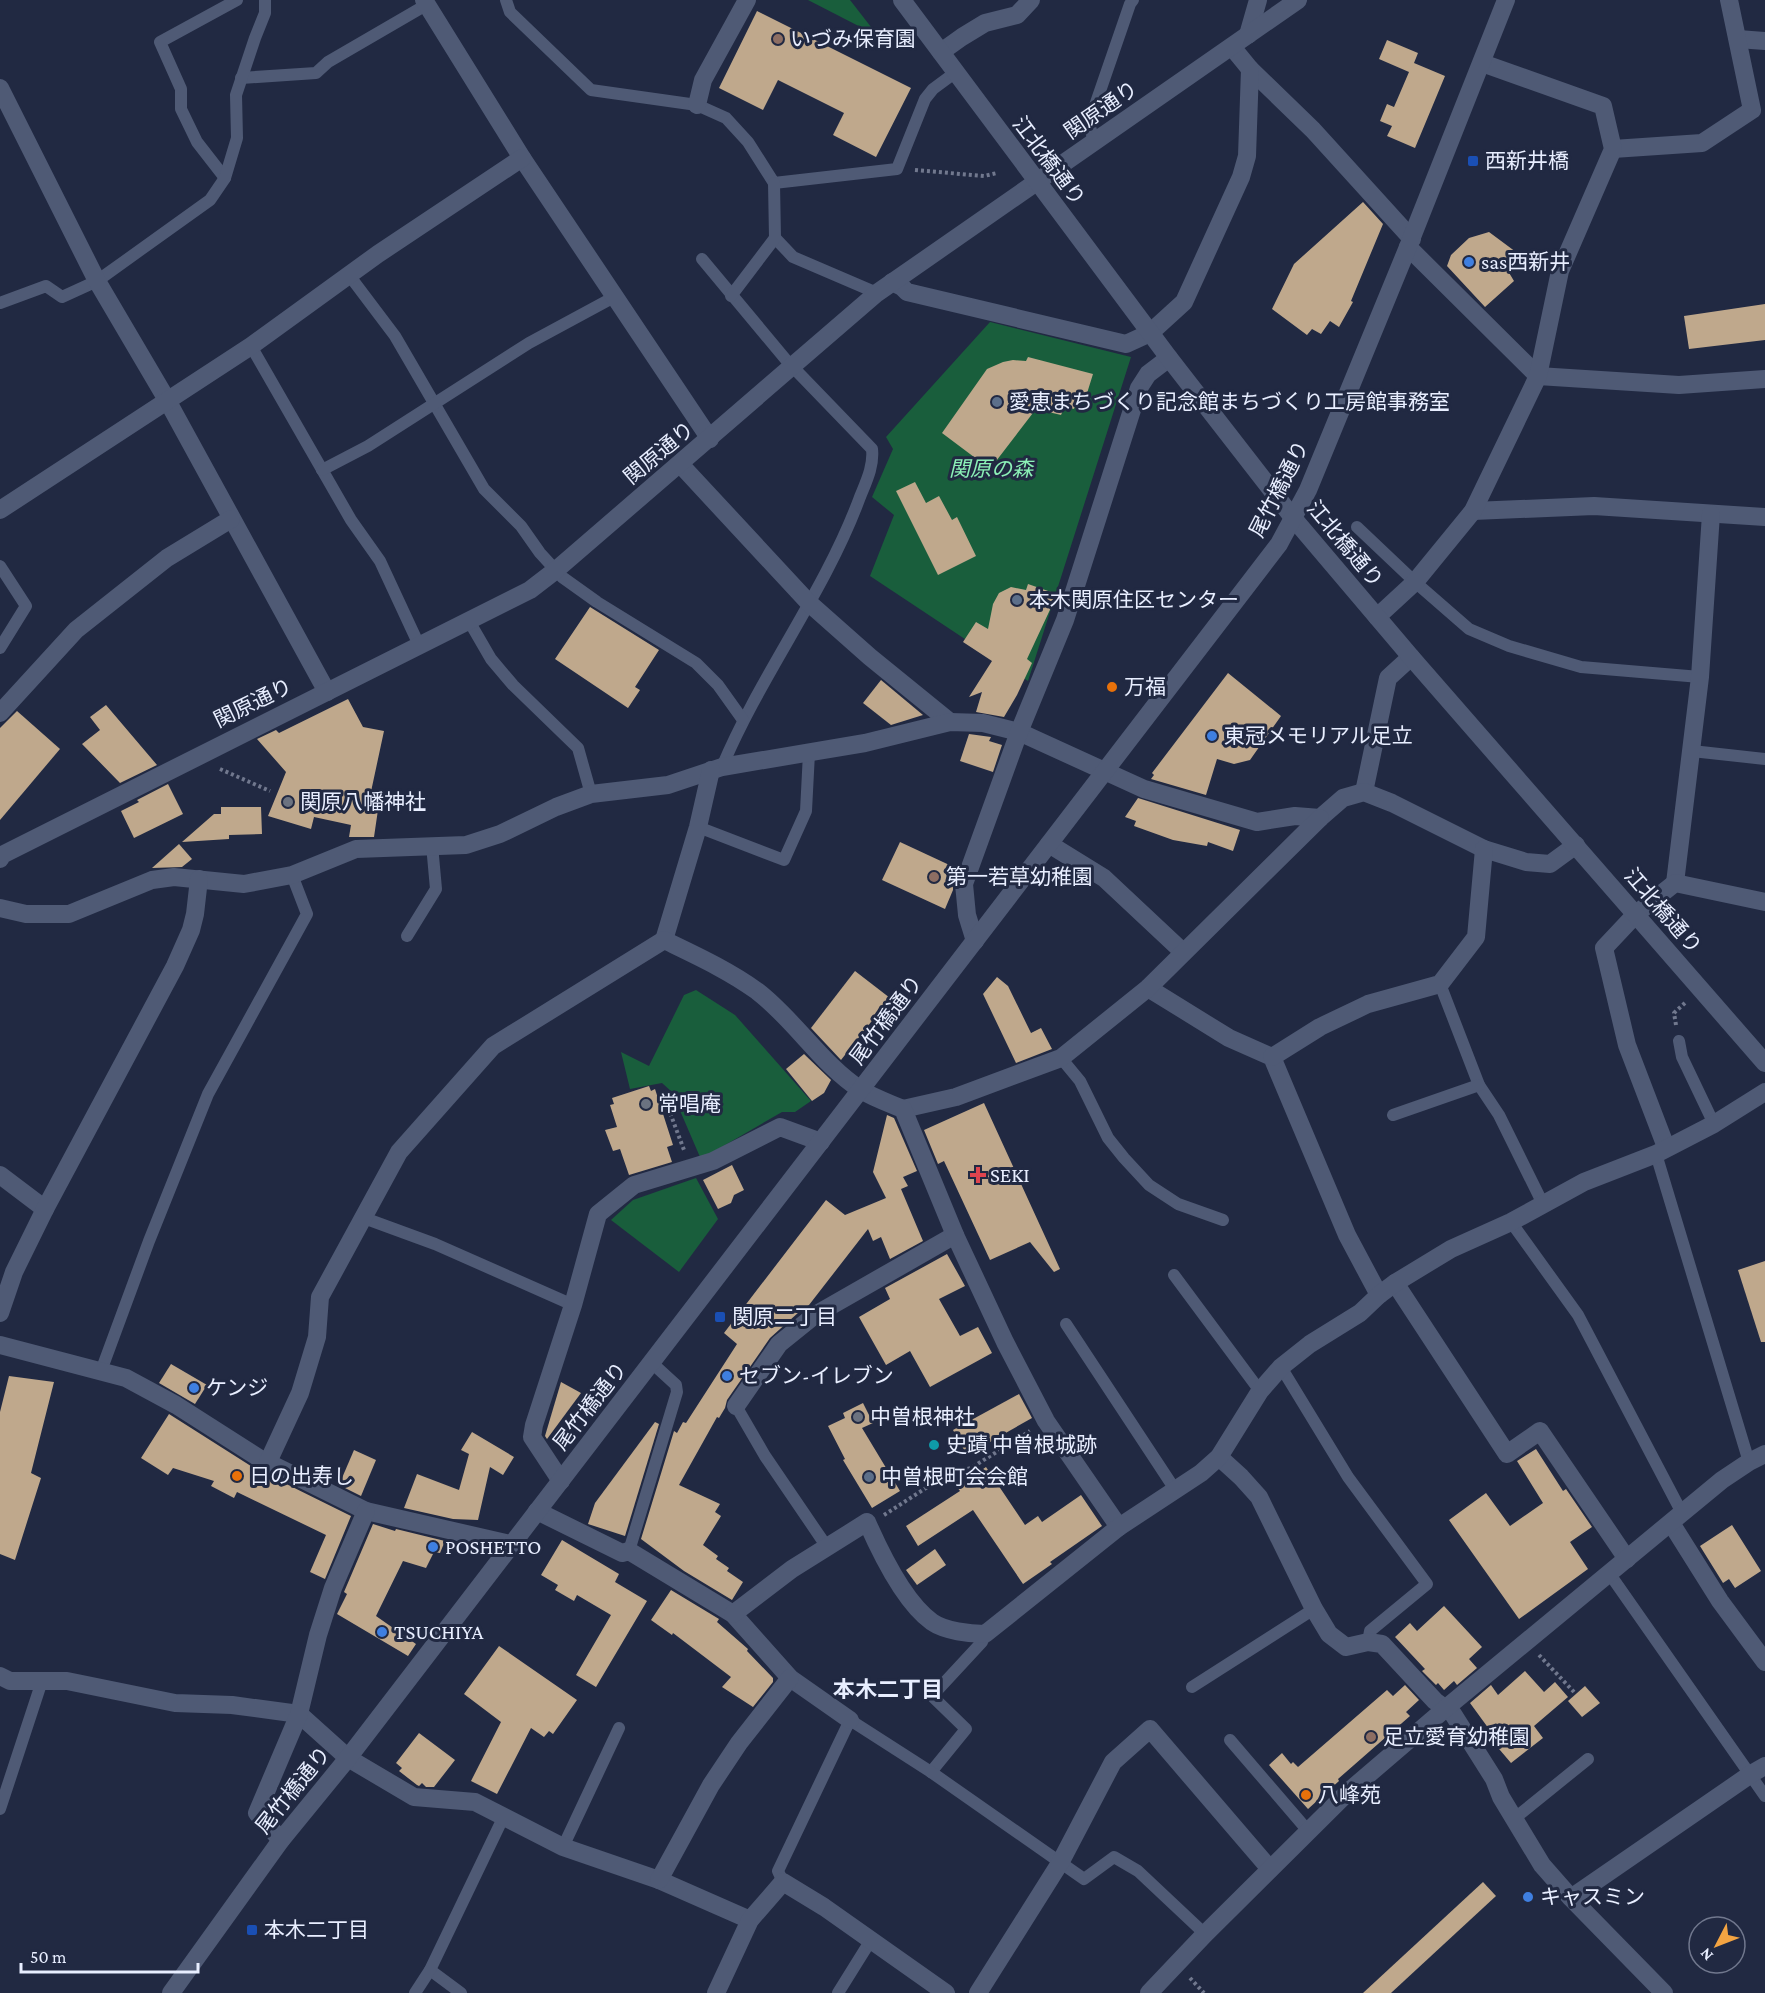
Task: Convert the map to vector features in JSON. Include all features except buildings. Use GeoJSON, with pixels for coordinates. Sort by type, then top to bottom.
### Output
{"type":"FeatureCollection","features":[{"type":"Feature","properties":{"kind":"street"},"geometry":{"type":"LineString","coordinates":[[697,105],[703,80],[747,0]]}},
{"type":"Feature","properties":{"kind":"street","name":"江北橋通り"},"geometry":{"type":"LineString","coordinates":[[902,0],[1150,333],[1294,519],[1411,657],[1765,1062]]}},
{"type":"Feature","properties":{"kind":"street"},"geometry":{"type":"LineString","coordinates":[[941,52],[985,23],[1017,15],[1031,0]]}},
{"type":"Feature","properties":{"kind":"street"},"geometry":{"type":"LineString","coordinates":[[1248,35],[1258,0]]}},
{"type":"Feature","properties":{"kind":"street","name":"関原通り"},"geometry":{"type":"LineString","coordinates":[[1,854],[530,590],[885,288],[1298,0]]}},
{"type":"Feature","properties":{"kind":"street","name":"尾竹橋通り"},"geometry":{"type":"LineString","coordinates":[[171,1993],[281,1840],[348,1758],[1279,544],[1294,519],[1410,243],[1506,0]]}},
{"type":"Feature","properties":{"kind":"street"},"geometry":{"type":"LineString","coordinates":[[1613,149],[1702,143],[1752,110],[1729,0]]}},
{"type":"Feature","properties":{"kind":"street"},"geometry":{"type":"LineString","coordinates":[[425,3],[522,158],[710,439]]}},
{"type":"Feature","properties":{"kind":"street"},"geometry":{"type":"LineString","coordinates":[[1738,39],[1765,41]]}},
{"type":"Feature","properties":{"kind":"street"},"geometry":{"type":"LineString","coordinates":[[1232,47],[1250,69],[1313,130],[1410,243],[1538,376],[1679,385],[1765,379]]}},
{"type":"Feature","properties":{"kind":"street"},"geometry":{"type":"LineString","coordinates":[[1377,617],[1415,582],[1473,511],[1538,376],[1560,271],[1613,149],[1603,106],[1482,63]]}},
{"type":"Feature","properties":{"kind":"street"},"geometry":{"type":"LineString","coordinates":[[885,288],[902,287],[907,292],[1126,344],[1150,333],[1184,302],[1241,177],[1247,156],[1250,69]]}},
{"type":"Feature","properties":{"kind":"street"},"geometry":{"type":"LineString","coordinates":[[0,88],[98,281],[167,400],[327,692]]}},
{"type":"Feature","properties":{"kind":"street"},"geometry":{"type":"LineString","coordinates":[[0,510],[251,346],[349,275],[522,158]]}},
{"type":"Feature","properties":{"kind":"street"},"geometry":{"type":"LineString","coordinates":[[975,941],[967,915],[964,884],[1019,732],[1065,620],[1139,388],[1148,374],[1169,358]]}},
{"type":"Feature","properties":{"kind":"street"},"geometry":{"type":"LineString","coordinates":[[680,464],[809,603],[870,657],[950,722]]}},
{"type":"Feature","properties":{"kind":"street"},"geometry":{"type":"LineString","coordinates":[[1473,511],[1594,506],[1765,516]]}},
{"type":"Feature","properties":{"kind":"street"},"geometry":{"type":"LineString","coordinates":[[1661,1151],[1627,1045],[1604,948],[1636,914],[1675,883],[1700,677],[1711,513]]}},
{"type":"Feature","properties":{"kind":"street"},"geometry":{"type":"LineString","coordinates":[[0,713],[76,630],[167,558],[231,519]]}},
{"type":"Feature","properties":{"kind":"street"},"geometry":{"type":"LineString","coordinates":[[1364,792],[1388,678],[1411,657]]}},
{"type":"Feature","properties":{"kind":"street"},"geometry":{"type":"LineString","coordinates":[[0,908],[26,914],[69,914],[152,880],[174,877],[244,884],[292,875],[356,849],[466,845],[500,834],[556,807],[591,794],[668,785],[716,769],[809,753],[913,732],[950,722],[983,723],[1019,732],[1144,789],[1257,822],[1295,816],[1320,818]]}},
{"type":"Feature","properties":{"kind":"street"},"geometry":{"type":"LineString","coordinates":[[268,1462],[300,1393],[317,1337],[320,1297],[399,1152],[493,1046],[664,940],[716,769]]}},
{"type":"Feature","properties":{"kind":"street"},"geometry":{"type":"LineString","coordinates":[[664,940],[729,972],[758,992],[787,1017],[838,1071],[861,1090],[903,1109],[956,1097],[1061,1058],[1148,988],[1343,798],[1364,792],[1392,803],[1484,849],[1526,862],[1550,864],[1576,845]]}},
{"type":"Feature","properties":{"kind":"street"},"geometry":{"type":"LineString","coordinates":[[1049,844],[1104,878],[1184,952]]}},
{"type":"Feature","properties":{"kind":"street"},"geometry":{"type":"LineString","coordinates":[[1272,1057],[1320,1027],[1368,1004],[1440,984],[1476,937],[1484,849]]}},
{"type":"Feature","properties":{"kind":"street"},"geometry":{"type":"LineString","coordinates":[[0,1313],[14,1272],[45,1209],[175,966],[193,922],[199,879]]}},
{"type":"Feature","properties":{"kind":"street"},"geometry":{"type":"LineString","coordinates":[[1675,883],[1765,902]]}},
{"type":"Feature","properties":{"kind":"street"},"geometry":{"type":"LineString","coordinates":[[1148,988],[1228,1038],[1272,1057],[1347,1235],[1379,1295]]}},
{"type":"Feature","properties":{"kind":"street"},"geometry":{"type":"LineString","coordinates":[[733,1614],[792,1569],[867,1522],[890,1570],[913,1603],[933,1623],[966,1634],[986,1634],[1119,1527],[1201,1473],[1219,1457],[1260,1392],[1281,1367],[1310,1344],[1360,1313],[1395,1283],[1451,1249],[1544,1206],[1584,1182],[1661,1151],[1714,1124],[1765,1092]]}},
{"type":"Feature","properties":{"kind":"street"},"geometry":{"type":"LineString","coordinates":[[903,1109],[955,1234],[1005,1342],[1046,1421],[1119,1527]]}},
{"type":"Feature","properties":{"kind":"street"},"geometry":{"type":"LineString","coordinates":[[561,1481],[532,1437],[573,1305],[597,1214],[634,1185],[713,1161],[780,1127],[821,1143]]}},
{"type":"Feature","properties":{"kind":"street"},"geometry":{"type":"LineString","coordinates":[[0,1175],[45,1209]]}},
{"type":"Feature","properties":{"kind":"street"},"geometry":{"type":"LineString","coordinates":[[736,1406],[779,1344],[815,1314],[955,1234]]}},
{"type":"Feature","properties":{"kind":"street"},"geometry":{"type":"LineString","coordinates":[[1395,1283],[1507,1454],[1540,1431],[1627,1559]]}},
{"type":"Feature","properties":{"kind":"street"},"geometry":{"type":"LineString","coordinates":[[0,1346],[126,1378],[176,1405],[268,1462],[366,1511],[510,1544]]}},
{"type":"Feature","properties":{"kind":"street"},"geometry":{"type":"LineString","coordinates":[[1219,1457],[1259,1497],[1314,1609],[1329,1634],[1346,1647],[1368,1642],[1382,1644],[1434,1701],[1453,1714],[1542,1865],[1664,1993]]}},
{"type":"Feature","properties":{"kind":"street"},"geometry":{"type":"LineString","coordinates":[[1150,1993],[1205,1934],[1348,1792],[1722,1480],[1757,1458]]}},
{"type":"Feature","properties":{"kind":"street"},"geometry":{"type":"LineString","coordinates":[[281,1840],[257,1813],[299,1714],[318,1635],[333,1588],[366,1511]]}},
{"type":"Feature","properties":{"kind":"street"},"geometry":{"type":"LineString","coordinates":[[537,1511],[622,1552],[629,1551],[733,1614],[790,1678],[850,1720]]}},
{"type":"Feature","properties":{"kind":"street"},"geometry":{"type":"LineString","coordinates":[[1676,1518],[1720,1601],[1765,1662]]}},
{"type":"Feature","properties":{"kind":"street"},"geometry":{"type":"LineString","coordinates":[[0,1676],[10,1681],[67,1681],[175,1703],[232,1705],[299,1714],[348,1758],[414,1797],[476,1802],[563,1847],[659,1880],[750,1920]]}},
{"type":"Feature","properties":{"kind":"street"},"geometry":{"type":"LineString","coordinates":[[659,1880],[711,1785],[739,1743],[790,1678]]}},
{"type":"Feature","properties":{"kind":"street"},"geometry":{"type":"LineString","coordinates":[[978,1993],[1060,1863],[1113,1762],[1150,1729],[1270,1869]]}},
{"type":"Feature","properties":{"kind":"street"},"geometry":{"type":"LineString","coordinates":[[1571,1898],[1758,1770]]}},
{"type":"Feature","properties":{"kind":"street"},"geometry":{"type":"LineString","coordinates":[[716,1993],[750,1920],[783,1882],[824,1907],[946,1993]]}},
{"type":"Feature","properties":{"kind":"lane"},"geometry":{"type":"LineString","coordinates":[[225,178],[197,142],[181,109],[181,89],[160,42],[237,0]]}},
{"type":"Feature","properties":{"kind":"lane"},"geometry":{"type":"LineString","coordinates":[[0,303],[46,286],[62,297],[98,281],[210,200],[225,178],[237,138],[236,95],[265,13],[265,0]]}},
{"type":"Feature","properties":{"kind":"lane"},"geometry":{"type":"LineString","coordinates":[[506,0],[510,12],[591,90],[697,105],[726,118],[748,142],[774,183],[775,238],[731,296]]}},
{"type":"Feature","properties":{"kind":"lane"},"geometry":{"type":"LineString","coordinates":[[1094,142],[1089,123],[1133,0]]}},
{"type":"Feature","properties":{"kind":"lane"},"geometry":{"type":"LineString","coordinates":[[241,78],[316,73],[328,62],[425,3]]}},
{"type":"Feature","properties":{"kind":"lane"},"geometry":{"type":"LineString","coordinates":[[774,183],[897,169],[925,99],[933,89],[956,72]]}},
{"type":"Feature","properties":{"kind":"lane"},"geometry":{"type":"LineString","coordinates":[[775,238],[793,257],[885,288]]}},
{"type":"Feature","properties":{"kind":"lane"},"geometry":{"type":"LineString","coordinates":[[702,259],[792,366],[872,450],[873,461],[851,522],[809,603],[716,769]]}},
{"type":"Feature","properties":{"kind":"lane"},"geometry":{"type":"LineString","coordinates":[[349,275],[395,336],[484,489],[521,526],[540,553],[556,570],[597,602],[696,663],[718,685],[743,720]]}},
{"type":"Feature","properties":{"kind":"lane"},"geometry":{"type":"LineString","coordinates":[[322,470],[368,446],[529,344],[616,296]]}},
{"type":"Feature","properties":{"kind":"lane"},"geometry":{"type":"LineString","coordinates":[[251,346],[351,520],[380,561],[419,645]]}},
{"type":"Feature","properties":{"kind":"lane"},"geometry":{"type":"LineString","coordinates":[[1357,526],[1469,630],[1509,646],[1581,667],[1700,677]]}},
{"type":"Feature","properties":{"kind":"lane"},"geometry":{"type":"LineString","coordinates":[[0,566],[26,606],[0,648]]}},
{"type":"Feature","properties":{"kind":"lane"},"geometry":{"type":"LineString","coordinates":[[469,621],[491,659],[513,685],[578,748],[591,794]]}},
{"type":"Feature","properties":{"kind":"lane"},"geometry":{"type":"LineString","coordinates":[[1692,751],[1765,759]]}},
{"type":"Feature","properties":{"kind":"lane"},"geometry":{"type":"LineString","coordinates":[[698,827],[784,860],[806,811],[809,753]]}},
{"type":"Feature","properties":{"kind":"lane"},"geometry":{"type":"LineString","coordinates":[[407,936],[436,889],[432,845]]}},
{"type":"Feature","properties":{"kind":"lane"},"geometry":{"type":"LineString","coordinates":[[100,1371],[148,1240],[208,1094],[307,914],[292,875]]}},
{"type":"Feature","properties":{"kind":"lane"},"geometry":{"type":"LineString","coordinates":[[1440,984],[1479,1085],[1499,1115],[1544,1206]]}},
{"type":"Feature","properties":{"kind":"lane"},"geometry":{"type":"LineString","coordinates":[[1679,1041],[1682,1057],[1714,1124]]}},
{"type":"Feature","properties":{"kind":"lane"},"geometry":{"type":"LineString","coordinates":[[1061,1058],[1080,1081],[1108,1138],[1149,1185],[1178,1204],[1223,1220]]}},
{"type":"Feature","properties":{"kind":"lane"},"geometry":{"type":"LineString","coordinates":[[1393,1115],[1479,1085]]}},
{"type":"Feature","properties":{"kind":"lane"},"geometry":{"type":"LineString","coordinates":[[1661,1151],[1757,1458]]}},
{"type":"Feature","properties":{"kind":"lane"},"geometry":{"type":"LineString","coordinates":[[364,1218],[435,1244],[573,1305]]}},
{"type":"Feature","properties":{"kind":"lane"},"geometry":{"type":"LineString","coordinates":[[1511,1222],[1578,1315],[1676,1518]]}},
{"type":"Feature","properties":{"kind":"lane"},"geometry":{"type":"LineString","coordinates":[[1174,1275],[1260,1392]]}},
{"type":"Feature","properties":{"kind":"lane"},"geometry":{"type":"LineString","coordinates":[[1066,1324],[1176,1491]]}},
{"type":"Feature","properties":{"kind":"lane"},"geometry":{"type":"LineString","coordinates":[[629,1551],[677,1392],[676,1384],[652,1363]]}},
{"type":"Feature","properties":{"kind":"lane"},"geometry":{"type":"LineString","coordinates":[[1281,1367],[1348,1477],[1427,1584],[1370,1631],[1368,1642]]}},
{"type":"Feature","properties":{"kind":"lane"},"geometry":{"type":"LineString","coordinates":[[736,1406],[765,1455],[827,1547]]}},
{"type":"Feature","properties":{"kind":"lane"},"geometry":{"type":"LineString","coordinates":[[1610,1573],[1758,1770],[1765,1796]]}},
{"type":"Feature","properties":{"kind":"lane"},"geometry":{"type":"LineString","coordinates":[[1192,1687],[1314,1609]]}},
{"type":"Feature","properties":{"kind":"lane"},"geometry":{"type":"LineString","coordinates":[[931,1772],[966,1729],[932,1696],[982,1642],[986,1634]]}},
{"type":"Feature","properties":{"kind":"lane"},"geometry":{"type":"LineString","coordinates":[[0,1809],[42,1681]]}},
{"type":"Feature","properties":{"kind":"lane"},"geometry":{"type":"LineString","coordinates":[[783,1882],[778,1871],[850,1720],[931,1772],[1084,1879],[1114,1857],[1138,1871],[1205,1934]]}},
{"type":"Feature","properties":{"kind":"lane"},"geometry":{"type":"LineString","coordinates":[[563,1847],[619,1728]]}},
{"type":"Feature","properties":{"kind":"lane"},"geometry":{"type":"LineString","coordinates":[[1230,1740],[1309,1832]]}},
{"type":"Feature","properties":{"kind":"lane"},"geometry":{"type":"LineString","coordinates":[[1515,1818],[1588,1759]]}},
{"type":"Feature","properties":{"kind":"lane"},"geometry":{"type":"LineString","coordinates":[[415,1993],[430,1970],[504,1816]]}},
{"type":"Feature","properties":{"kind":"lane"},"geometry":{"type":"LineString","coordinates":[[838,1993],[871,1940]]}},
{"type":"Feature","properties":{"kind":"lane"},"geometry":{"type":"LineString","coordinates":[[430,1970],[461,1993]]}},
{"type":"Feature","properties":{"kind":"path"},"geometry":{"type":"LineString","coordinates":[[897,169],[984,176],[997,173]]}},
{"type":"Feature","properties":{"kind":"path"},"geometry":{"type":"LineString","coordinates":[[212,766],[270,791]]}},
{"type":"Feature","properties":{"kind":"path"},"geometry":{"type":"LineString","coordinates":[[1679,1041],[1674,1013],[1700,988]]}},
{"type":"Feature","properties":{"kind":"path"},"geometry":{"type":"LineString","coordinates":[[666,1102],[690,1168]]}},
{"type":"Feature","properties":{"kind":"path"},"geometry":{"type":"LineString","coordinates":[[868,1526],[946,1475],[971,1468],[1046,1421]]}},
{"type":"Feature","properties":{"kind":"path"},"geometry":{"type":"LineString","coordinates":[[1527,1641],[1574,1692]]}},
{"type":"Feature","properties":{"kind":"green space"},"geometry":{"type":"Polygon","coordinates":[[[808,0],[850,0],[878,36],[808,0]]]}},
{"type":"Feature","properties":{"kind":"green space","name":"関原の森"},"geometry":{"type":"Polygon","coordinates":[[[990,322],[1131,357],[1028,681],[870,576],[894,515],[872,497],[893,449],[886,437],[990,322]]]}},
{"type":"Feature","properties":{"kind":"green space"},"geometry":{"type":"Polygon","coordinates":[[[696,990],[735,1015],[811,1101],[795,1112],[782,1112],[713,1152],[700,1157],[672,1092],[662,1083],[630,1089],[621,1052],[649,1066],[684,995],[696,990]]]}},
{"type":"Feature","properties":{"kind":"green space"},"geometry":{"type":"Polygon","coordinates":[[[696,1178],[718,1219],[679,1272],[611,1220],[633,1200],[696,1178]]]}},
{"type":"Feature","properties":{"kind":"place","name":"いづみ保育園"},"geometry":{"type":"Point","coordinates":[778,39]}},
{"type":"Feature","properties":{"kind":"place","name":"西新井橋"},"geometry":{"type":"Point","coordinates":[1473,161]}},
{"type":"Feature","properties":{"kind":"place","name":"sas西新井"},"geometry":{"type":"Point","coordinates":[1469,262]}},
{"type":"Feature","properties":{"kind":"place","name":"愛恵まちづくり記念館まちづくり工房館事務室"},"geometry":{"type":"Point","coordinates":[997,402]}},
{"type":"Feature","properties":{"kind":"place","name":"本木関原住区センター"},"geometry":{"type":"Point","coordinates":[1017,600]}},
{"type":"Feature","properties":{"kind":"place","name":"万福"},"geometry":{"type":"Point","coordinates":[1112,687]}},
{"type":"Feature","properties":{"kind":"place","name":"東冠メモリアル足立"},"geometry":{"type":"Point","coordinates":[1212,736]}},
{"type":"Feature","properties":{"kind":"place","name":"関原八幡神社"},"geometry":{"type":"Point","coordinates":[288,802]}},
{"type":"Feature","properties":{"kind":"place","name":"第一若草幼稚園"},"geometry":{"type":"Point","coordinates":[934,877]}},
{"type":"Feature","properties":{"kind":"place","name":"常唱庵"},"geometry":{"type":"Point","coordinates":[646,1104]}},
{"type":"Feature","properties":{"kind":"place","name":"SEKI"},"geometry":{"type":"Point","coordinates":[978,1175]}},
{"type":"Feature","properties":{"kind":"place","name":"関原二丁目"},"geometry":{"type":"Point","coordinates":[720,1317]}},
{"type":"Feature","properties":{"kind":"place","name":"セブン-イレブン"},"geometry":{"type":"Point","coordinates":[727,1376]}},
{"type":"Feature","properties":{"kind":"place","name":"ケンジ"},"geometry":{"type":"Point","coordinates":[194,1388]}},
{"type":"Feature","properties":{"kind":"place","name":"中曽根神社"},"geometry":{"type":"Point","coordinates":[858,1417]}},
{"type":"Feature","properties":{"kind":"place","name":"史蹟 中曽根城跡"},"geometry":{"type":"Point","coordinates":[934,1445]}},
{"type":"Feature","properties":{"kind":"place","name":"日の出寿し"},"geometry":{"type":"Point","coordinates":[237,1476]}},
{"type":"Feature","properties":{"kind":"place","name":"中曽根町会会館"},"geometry":{"type":"Point","coordinates":[869,1477]}},
{"type":"Feature","properties":{"kind":"place","name":"POSHETTO"},"geometry":{"type":"Point","coordinates":[433,1547]}},
{"type":"Feature","properties":{"kind":"place","name":"TSUCHIYA"},"geometry":{"type":"Point","coordinates":[382,1632]}},
{"type":"Feature","properties":{"kind":"place","name":"足立愛育幼稚園"},"geometry":{"type":"Point","coordinates":[1371,1737]}},
{"type":"Feature","properties":{"kind":"place","name":"八峰苑"},"geometry":{"type":"Point","coordinates":[1306,1795]}},
{"type":"Feature","properties":{"kind":"place","name":"キャスミン"},"geometry":{"type":"Point","coordinates":[1528,1897]}},
{"type":"Feature","properties":{"kind":"place","name":"本木二丁目"},"geometry":{"type":"Point","coordinates":[252,1930]}},
{"type":"Feature","properties":{"kind":"district","name":"本木二丁目"},"geometry":{"type":"Point","coordinates":[888,1689]}}]}
